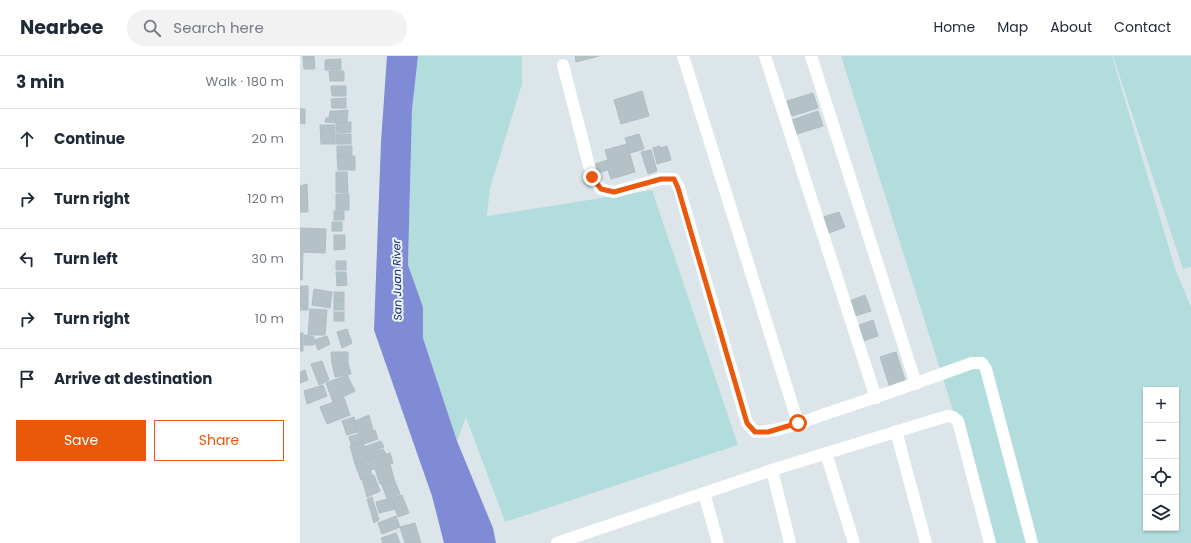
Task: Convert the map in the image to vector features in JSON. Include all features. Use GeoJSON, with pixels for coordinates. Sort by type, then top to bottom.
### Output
{"type":"FeatureCollection","features":[{"type":"Feature","properties":{"kind":"street"},"geometry":{"type":"LineString","coordinates":[[683,56],[798,423]]}},
{"type":"Feature","properties":{"kind":"street"},"geometry":{"type":"LineString","coordinates":[[765,56],[876,398]]}},
{"type":"Feature","properties":{"kind":"street"},"geometry":{"type":"LineString","coordinates":[[810,56],[916,384]]}},
{"type":"Feature","properties":{"kind":"street"},"geometry":{"type":"LineString","coordinates":[[563,65],[592,177],[601,189],[614,192],[661,179],[674,179],[678,188],[747,423],[755,432],[768,432],[798,423],[876,398],[972,363],[982,363],[986,369],[1032,543]]}},
{"type":"Feature","properties":{"kind":"street"},"geometry":{"type":"LineString","coordinates":[[557,543],[772,470],[947,416],[958,420],[990,543]]}},
{"type":"Feature","properties":{"kind":"street"},"geometry":{"type":"LineString","coordinates":[[896,431],[926,543]]}},
{"type":"Feature","properties":{"kind":"street"},"geometry":{"type":"LineString","coordinates":[[826,453],[854,543]]}},
{"type":"Feature","properties":{"kind":"street"},"geometry":{"type":"LineString","coordinates":[[772,470],[790,543]]}},
{"type":"Feature","properties":{"kind":"street"},"geometry":{"type":"LineString","coordinates":[[704,493],[718,543]]}},
{"type":"Feature","properties":{"kind":"green space"},"geometry":{"type":"Polygon","coordinates":[[[418,56],[522,56],[522,84],[490,188],[487,216],[652,190],[738,445],[505,522],[466,417],[457,441],[423,338],[423,307],[408,265],[412,110],[418,56]]]}},
{"type":"Feature","properties":{"kind":"green space"},"geometry":{"type":"Polygon","coordinates":[[[841,56],[1112,56],[1175,268],[1191,307],[1191,543],[995,543],[841,56]]]}},
{"type":"Feature","properties":{"kind":"green space"},"geometry":{"type":"Polygon","coordinates":[[[1113,56],[1191,56],[1191,267],[1183,269],[1113,56]]]}},
{"type":"Feature","properties":{"kind":"water","name":"San Juan River"},"geometry":{"type":"Polygon","coordinates":[[[387,56],[418,56],[412,110],[408,265],[423,307],[423,338],[457,441],[493,528],[496,543],[444,543],[432,496],[374,330],[381,142],[387,56]]]}},
{"type":"Feature","properties":{"kind":"building"},"geometry":{"type":"Polygon","coordinates":[[[303,56],[314,56],[314,58],[303,59],[303,56]]]}},
{"type":"Feature","properties":{"kind":"building"},"geometry":{"type":"Polygon","coordinates":[[[575,56],[599,56],[576,62],[575,56]]]}},
{"type":"Feature","properties":{"kind":"building"},"geometry":{"type":"Polygon","coordinates":[[[314,58],[315,69],[304,69],[303,59],[314,58]]]}},
{"type":"Feature","properties":{"kind":"building"},"geometry":{"type":"Polygon","coordinates":[[[341,59],[341,70],[325,70],[325,60],[341,59]]]}},
{"type":"Feature","properties":{"kind":"building"},"geometry":{"type":"Polygon","coordinates":[[[329,71],[344,71],[344,81],[330,81],[329,71]]]}},
{"type":"Feature","properties":{"kind":"building"},"geometry":{"type":"Polygon","coordinates":[[[331,86],[346,86],[346,96],[332,96],[331,86]]]}},
{"type":"Feature","properties":{"kind":"building"},"geometry":{"type":"Polygon","coordinates":[[[642,91],[649,116],[621,124],[614,100],[642,91]]]}},
{"type":"Feature","properties":{"kind":"building"},"geometry":{"type":"Polygon","coordinates":[[[813,93],[818,108],[792,116],[787,101],[813,93]]]}},
{"type":"Feature","properties":{"kind":"building"},"geometry":{"type":"Polygon","coordinates":[[[346,98],[346,108],[332,108],[331,99],[346,98]]]}},
{"type":"Feature","properties":{"kind":"building"},"geometry":{"type":"Polygon","coordinates":[[[300,109],[305,109],[305,124],[300,123],[300,109]]]}},
{"type":"Feature","properties":{"kind":"building"},"geometry":{"type":"Polygon","coordinates":[[[348,110],[347,122],[336,123],[336,111],[348,110]]]}},
{"type":"Feature","properties":{"kind":"building"},"geometry":{"type":"Polygon","coordinates":[[[330,111],[336,111],[336,118],[329,118],[330,111]]]}},
{"type":"Feature","properties":{"kind":"building"},"geometry":{"type":"Polygon","coordinates":[[[818,111],[823,126],[797,134],[792,120],[818,111]]]}},
{"type":"Feature","properties":{"kind":"building"},"geometry":{"type":"Polygon","coordinates":[[[326,118],[336,118],[336,123],[325,122],[326,118]]]}},
{"type":"Feature","properties":{"kind":"building"},"geometry":{"type":"Polygon","coordinates":[[[351,122],[351,132],[337,133],[336,123],[351,122]]]}},
{"type":"Feature","properties":{"kind":"building"},"geometry":{"type":"Polygon","coordinates":[[[320,125],[335,125],[335,144],[321,144],[320,125]]]}},
{"type":"Feature","properties":{"kind":"building"},"geometry":{"type":"Polygon","coordinates":[[[336,134],[351,134],[351,144],[336,144],[336,134]]]}},
{"type":"Feature","properties":{"kind":"building"},"geometry":{"type":"Polygon","coordinates":[[[639,134],[644,149],[630,153],[625,138],[639,134]]]}},
{"type":"Feature","properties":{"kind":"building"},"geometry":{"type":"Polygon","coordinates":[[[627,144],[635,172],[611,179],[608,170],[597,173],[595,164],[608,160],[605,150],[627,144]]]}},
{"type":"Feature","properties":{"kind":"building"},"geometry":{"type":"Polygon","coordinates":[[[337,146],[352,146],[352,155],[337,156],[337,146]]]}},
{"type":"Feature","properties":{"kind":"building"},"geometry":{"type":"Polygon","coordinates":[[[660,146],[660,148],[667,146],[671,160],[657,164],[653,148],[660,146]]]}},
{"type":"Feature","properties":{"kind":"building"},"geometry":{"type":"Polygon","coordinates":[[[651,150],[657,171],[648,174],[641,152],[651,150]]]}},
{"type":"Feature","properties":{"kind":"building"},"geometry":{"type":"Polygon","coordinates":[[[337,156],[355,156],[355,170],[338,170],[337,156]]]}},
{"type":"Feature","properties":{"kind":"building"},"geometry":{"type":"Polygon","coordinates":[[[336,172],[347,172],[348,193],[336,192],[336,172]]]}},
{"type":"Feature","properties":{"kind":"building"},"geometry":{"type":"Polygon","coordinates":[[[307,184],[308,212],[300,212],[300,186],[307,184]]]}},
{"type":"Feature","properties":{"kind":"building"},"geometry":{"type":"Polygon","coordinates":[[[336,194],[349,194],[349,210],[336,210],[336,194]]]}},
{"type":"Feature","properties":{"kind":"building"},"geometry":{"type":"Polygon","coordinates":[[[334,211],[344,211],[344,220],[334,220],[334,211]]]}},
{"type":"Feature","properties":{"kind":"building"},"geometry":{"type":"Polygon","coordinates":[[[839,212],[845,227],[826,234],[820,218],[839,212]]]}},
{"type":"Feature","properties":{"kind":"building"},"geometry":{"type":"Polygon","coordinates":[[[332,222],[342,222],[342,231],[332,231],[332,222]]]}},
{"type":"Feature","properties":{"kind":"building"},"geometry":{"type":"Polygon","coordinates":[[[300,228],[326,229],[325,253],[300,252],[300,228]]]}},
{"type":"Feature","properties":{"kind":"building"},"geometry":{"type":"Polygon","coordinates":[[[334,235],[345,235],[345,249],[334,250],[334,235]]]}},
{"type":"Feature","properties":{"kind":"building"},"geometry":{"type":"Polygon","coordinates":[[[300,252],[303,253],[302,280],[300,280],[300,252]]]}},
{"type":"Feature","properties":{"kind":"building"},"geometry":{"type":"Polygon","coordinates":[[[336,261],[346,261],[346,270],[336,270],[336,261]]]}},
{"type":"Feature","properties":{"kind":"building"},"geometry":{"type":"Polygon","coordinates":[[[336,272],[346,272],[347,285],[337,286],[336,272]]]}},
{"type":"Feature","properties":{"kind":"building"},"geometry":{"type":"Polygon","coordinates":[[[300,286],[308,286],[308,310],[300,310],[300,286]]]}},
{"type":"Feature","properties":{"kind":"building"},"geometry":{"type":"Polygon","coordinates":[[[314,289],[332,292],[330,308],[312,305],[314,289]]]}},
{"type":"Feature","properties":{"kind":"building"},"geometry":{"type":"Polygon","coordinates":[[[334,292],[344,292],[344,301],[334,301],[334,292]]]}},
{"type":"Feature","properties":{"kind":"building"},"geometry":{"type":"Polygon","coordinates":[[[865,295],[871,311],[852,317],[847,302],[865,295]]]}},
{"type":"Feature","properties":{"kind":"building"},"geometry":{"type":"Polygon","coordinates":[[[334,301],[344,301],[344,310],[334,310],[334,301]]]}},
{"type":"Feature","properties":{"kind":"building"},"geometry":{"type":"Polygon","coordinates":[[[310,309],[327,310],[325,335],[308,335],[310,309]]]}},
{"type":"Feature","properties":{"kind":"building"},"geometry":{"type":"Polygon","coordinates":[[[334,312],[344,312],[344,321],[334,321],[334,312]]]}},
{"type":"Feature","properties":{"kind":"building"},"geometry":{"type":"Polygon","coordinates":[[[873,320],[878,336],[860,342],[854,327],[873,320]]]}},
{"type":"Feature","properties":{"kind":"building"},"geometry":{"type":"Polygon","coordinates":[[[347,329],[352,343],[342,348],[337,332],[347,329]]]}},
{"type":"Feature","properties":{"kind":"building"},"geometry":{"type":"Polygon","coordinates":[[[300,333],[303,333],[303,351],[300,351],[300,333]]]}},
{"type":"Feature","properties":{"kind":"building"},"geometry":{"type":"Polygon","coordinates":[[[304,335],[314,337],[314,345],[304,345],[304,335]]]}},
{"type":"Feature","properties":{"kind":"building"},"geometry":{"type":"Polygon","coordinates":[[[327,336],[330,344],[318,350],[314,340],[327,336]]]}},
{"type":"Feature","properties":{"kind":"building"},"geometry":{"type":"Polygon","coordinates":[[[331,352],[348,352],[348,363],[332,363],[331,352]]]}},
{"type":"Feature","properties":{"kind":"building"},"geometry":{"type":"Polygon","coordinates":[[[896,352],[907,386],[891,391],[880,357],[896,352]]]}},
{"type":"Feature","properties":{"kind":"building"},"geometry":{"type":"Polygon","coordinates":[[[322,361],[329,380],[319,385],[311,364],[322,361]]]}},
{"type":"Feature","properties":{"kind":"building"},"geometry":{"type":"Polygon","coordinates":[[[332,363],[348,363],[351,374],[335,377],[332,363]]]}},
{"type":"Feature","properties":{"kind":"building"},"geometry":{"type":"Polygon","coordinates":[[[305,370],[308,380],[300,383],[300,372],[305,370]]]}},
{"type":"Feature","properties":{"kind":"building"},"geometry":{"type":"Polygon","coordinates":[[[347,375],[355,391],[333,402],[326,383],[347,375]]]}},
{"type":"Feature","properties":{"kind":"building"},"geometry":{"type":"Polygon","coordinates":[[[323,385],[327,396],[307,404],[304,391],[323,385]]]}},
{"type":"Feature","properties":{"kind":"building"},"geometry":{"type":"Polygon","coordinates":[[[344,398],[350,415],[327,424],[320,407],[344,398]]]}},
{"type":"Feature","properties":{"kind":"building"},"geometry":{"type":"Polygon","coordinates":[[[369,415],[373,430],[359,434],[355,421],[369,415]]]}},
{"type":"Feature","properties":{"kind":"building"},"geometry":{"type":"Polygon","coordinates":[[[354,417],[358,432],[347,435],[342,421],[354,417]]]}},
{"type":"Feature","properties":{"kind":"building"},"geometry":{"type":"Polygon","coordinates":[[[375,430],[378,439],[364,444],[360,435],[375,430]]]}},
{"type":"Feature","properties":{"kind":"building"},"geometry":{"type":"Polygon","coordinates":[[[359,434],[363,442],[351,445],[349,437],[359,434]]]}},
{"type":"Feature","properties":{"kind":"building"},"geometry":{"type":"Polygon","coordinates":[[[381,441],[384,447],[367,453],[364,447],[381,441]]]}},
{"type":"Feature","properties":{"kind":"building"},"geometry":{"type":"Polygon","coordinates":[[[363,442],[368,460],[355,464],[350,446],[363,442]]]}},
{"type":"Feature","properties":{"kind":"building"},"geometry":{"type":"Polygon","coordinates":[[[383,449],[386,454],[368,460],[367,454],[383,449]]]}},
{"type":"Feature","properties":{"kind":"building"},"geometry":{"type":"Polygon","coordinates":[[[390,453],[393,463],[371,470],[368,460],[390,453]]]}},
{"type":"Feature","properties":{"kind":"building"},"geometry":{"type":"Polygon","coordinates":[[[367,461],[372,475],[361,480],[355,464],[367,461]]]}},
{"type":"Feature","properties":{"kind":"building"},"geometry":{"type":"Polygon","coordinates":[[[390,464],[394,479],[380,484],[375,469],[390,464]]]}},
{"type":"Feature","properties":{"kind":"building"},"geometry":{"type":"Polygon","coordinates":[[[374,475],[380,491],[367,497],[362,479],[374,475]]]}},
{"type":"Feature","properties":{"kind":"building"},"geometry":{"type":"Polygon","coordinates":[[[394,479],[400,494],[387,498],[381,483],[394,479]]]}},
{"type":"Feature","properties":{"kind":"building"},"geometry":{"type":"Polygon","coordinates":[[[402,495],[409,513],[398,517],[391,498],[402,495]]]}},
{"type":"Feature","properties":{"kind":"building"},"geometry":{"type":"Polygon","coordinates":[[[372,497],[379,520],[374,523],[367,499],[372,497]]]}},
{"type":"Feature","properties":{"kind":"building"},"geometry":{"type":"Polygon","coordinates":[[[391,498],[395,509],[379,513],[376,502],[391,498]]]}},
{"type":"Feature","properties":{"kind":"building"},"geometry":{"type":"Polygon","coordinates":[[[396,516],[400,527],[382,534],[378,523],[396,516]]]}},
{"type":"Feature","properties":{"kind":"building"},"geometry":{"type":"Polygon","coordinates":[[[415,523],[421,543],[405,543],[400,527],[415,523]]]}},
{"type":"Feature","properties":{"kind":"building"},"geometry":{"type":"Polygon","coordinates":[[[396,533],[400,543],[383,543],[381,538],[396,533]]]}},
{"type":"Feature","properties":{"kind":"route"},"geometry":{"type":"LineString","coordinates":[[592,177],[601,189],[614,192],[661,179],[674,179],[678,188],[747,423],[755,432],[768,432],[798,423]]}}]}
